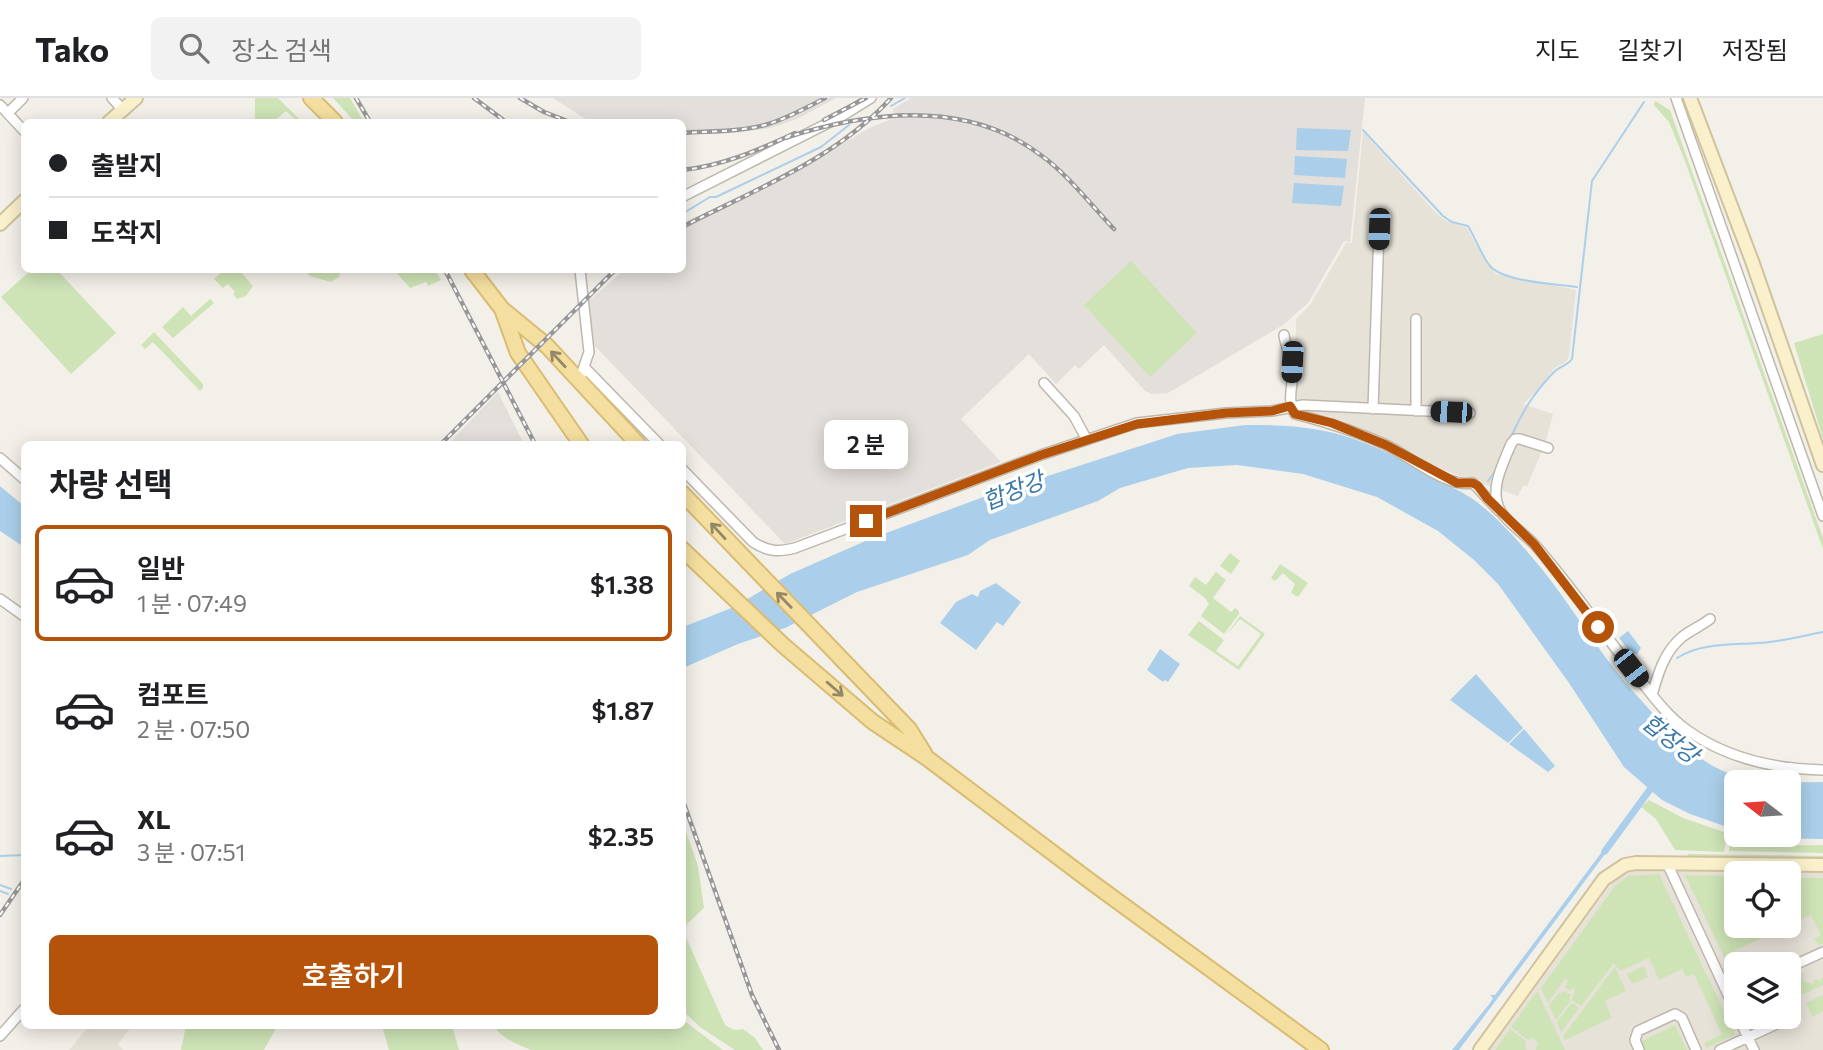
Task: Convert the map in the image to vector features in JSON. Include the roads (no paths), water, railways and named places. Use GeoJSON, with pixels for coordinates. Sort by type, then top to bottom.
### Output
{"type":"FeatureCollection","features":[{"type":"Feature","properties":{"kind":"main road"},"geometry":{"type":"LineString","coordinates":[[312,98],[332,119]]}},
{"type":"Feature","properties":{"kind":"main road"},"geometry":{"type":"LineString","coordinates":[[481,273],[502,309],[518,353],[579,441]]}},
{"type":"Feature","properties":{"kind":"main road"},"geometry":{"type":"LineString","coordinates":[[502,309],[582,375],[636,441]]}},
{"type":"Feature","properties":{"kind":"main road"},"geometry":{"type":"LineString","coordinates":[[686,497],[909,729],[927,758]]}},
{"type":"Feature","properties":{"kind":"main road"},"geometry":{"type":"LineString","coordinates":[[686,553],[783,645],[873,722],[927,758],[1321,1050]]}},
{"type":"Feature","properties":{"kind":"street"},"geometry":{"type":"LineString","coordinates":[[8,113],[23,98]]}},
{"type":"Feature","properties":{"kind":"street"},"geometry":{"type":"LineString","coordinates":[[112,98],[123,110]]}},
{"type":"Feature","properties":{"kind":"street"},"geometry":{"type":"LineString","coordinates":[[112,119],[136,98]]}},
{"type":"Feature","properties":{"kind":"street"},"geometry":{"type":"LineString","coordinates":[[686,195],[842,116],[871,98]]}},
{"type":"Feature","properties":{"kind":"street"},"geometry":{"type":"LineString","coordinates":[[1676,98],[1823,516]]}},
{"type":"Feature","properties":{"kind":"street"},"geometry":{"type":"LineString","coordinates":[[1690,98],[1752,261],[1823,465]]}},
{"type":"Feature","properties":{"kind":"street"},"geometry":{"type":"LineString","coordinates":[[0,104],[21,128]]}},
{"type":"Feature","properties":{"kind":"street"},"geometry":{"type":"LineString","coordinates":[[0,224],[21,204]]}},
{"type":"Feature","properties":{"kind":"street"},"geometry":{"type":"LineString","coordinates":[[1373,409],[1379,229]]}},
{"type":"Feature","properties":{"kind":"street"},"geometry":{"type":"LineString","coordinates":[[580,273],[589,352],[582,375],[656,441]]}},
{"type":"Feature","properties":{"kind":"street"},"geometry":{"type":"LineString","coordinates":[[1416,319],[1416,411]]}},
{"type":"Feature","properties":{"kind":"street"},"geometry":{"type":"LineString","coordinates":[[1284,335],[1292,362],[1290,406],[1295,414],[1332,423],[1386,445],[1457,483],[1473,483],[1534,544],[1652,695],[1687,730],[1721,749],[1777,766],[1823,769]]}},
{"type":"Feature","properties":{"kind":"street"},"geometry":{"type":"LineString","coordinates":[[1045,383],[1073,416],[1087,440]]}},
{"type":"Feature","properties":{"kind":"street"},"geometry":{"type":"LineString","coordinates":[[686,473],[753,542],[764,550],[782,551],[1041,455],[1146,422],[1272,411],[1290,406],[1470,413]]}},
{"type":"Feature","properties":{"kind":"street"},"geometry":{"type":"LineString","coordinates":[[1501,512],[1496,496],[1497,483],[1511,444],[1515,439],[1520,439],[1548,449]]}},
{"type":"Feature","properties":{"kind":"street"},"geometry":{"type":"LineString","coordinates":[[0,458],[21,476]]}},
{"type":"Feature","properties":{"kind":"street"},"geometry":{"type":"LineString","coordinates":[[0,599],[21,614]]}},
{"type":"Feature","properties":{"kind":"street"},"geometry":{"type":"LineString","coordinates":[[1652,695],[1662,662],[1674,646],[1710,619]]}},
{"type":"Feature","properties":{"kind":"street"},"geometry":{"type":"LineString","coordinates":[[1480,1050],[1604,879],[1625,865],[1667,863],[1823,866]]}},
{"type":"Feature","properties":{"kind":"street"},"geometry":{"type":"LineString","coordinates":[[1667,863],[1724,987]]}},
{"type":"Feature","properties":{"kind":"street"},"geometry":{"type":"LineString","coordinates":[[1801,962],[1823,952]]}},
{"type":"Feature","properties":{"kind":"street"},"geometry":{"type":"LineString","coordinates":[[0,1036],[21,1012]]}},
{"type":"Feature","properties":{"kind":"street"},"geometry":{"type":"LineString","coordinates":[[1639,1050],[1635,1041],[1638,1031],[1675,1014],[1682,1018],[1696,1050]]}},
{"type":"Feature","properties":{"kind":"street"},"geometry":{"type":"LineString","coordinates":[[1744,1029],[1754,1050]]}},
{"type":"Feature","properties":{"kind":"street"},"geometry":{"type":"LineString","coordinates":[[1720,1050],[1766,1029]]}},
{"type":"Feature","properties":{"kind":"water"},"geometry":{"type":"Polygon","coordinates":[[[1297,128],[1351,130],[1348,151],[1296,150],[1297,128]]]}},
{"type":"Feature","properties":{"kind":"water"},"geometry":{"type":"Polygon","coordinates":[[[1295,156],[1347,159],[1345,178],[1294,175],[1295,156]]]}},
{"type":"Feature","properties":{"kind":"water"},"geometry":{"type":"Polygon","coordinates":[[[1294,183],[1344,186],[1341,206],[1292,203],[1294,183]]]}},
{"type":"Feature","properties":{"kind":"water","name":"합장강"},"geometry":{"type":"Polygon","coordinates":[[[1245,425],[1300,427],[1335,433],[1397,457],[1460,491],[1502,524],[1539,565],[1609,662],[1659,720],[1691,751],[1724,771],[1724,826],[1690,814],[1662,800],[1624,767],[1569,683],[1498,584],[1474,560],[1438,531],[1377,497],[1303,474],[1237,465],[1188,468],[1120,488],[1098,501],[990,540],[968,555],[857,592],[785,628],[738,644],[686,667],[686,626],[734,607],[790,574],[870,539],[986,496],[1177,434],[1245,425]]]}},
{"type":"Feature","properties":{"kind":"water"},"geometry":{"type":"Polygon","coordinates":[[[0,486],[21,504],[21,545],[0,531],[0,486]]]}},
{"type":"Feature","properties":{"kind":"water"},"geometry":{"type":"Polygon","coordinates":[[[996,583],[1021,602],[1003,626],[997,622],[976,650],[940,623],[956,602],[972,594],[978,597],[980,591],[996,583]]]}},
{"type":"Feature","properties":{"kind":"water"},"geometry":{"type":"Polygon","coordinates":[[[1628,631],[1641,648],[1637,654],[1631,653],[1619,638],[1628,631]]]}},
{"type":"Feature","properties":{"kind":"water"},"geometry":{"type":"Polygon","coordinates":[[[1160,649],[1180,664],[1168,682],[1163,682],[1147,670],[1160,649]]]}},
{"type":"Feature","properties":{"kind":"water"},"geometry":{"type":"Polygon","coordinates":[[[1476,674],[1523,728],[1508,743],[1450,700],[1476,674]]]}},
{"type":"Feature","properties":{"kind":"water"},"geometry":{"type":"Polygon","coordinates":[[[1524,729],[1555,766],[1548,772],[1509,744],[1524,729]]]}},
{"type":"Feature","properties":{"kind":"water"},"geometry":{"type":"Polygon","coordinates":[[[1801,782],[1823,782],[1823,839],[1801,839],[1801,782]]]}},
{"type":"Feature","properties":{"kind":"water"},"geometry":{"type":"Polygon","coordinates":[[[1607,845],[1611,846],[1459,1050],[1452,1050],[1490,1003],[1493,998],[1490,995],[1495,995],[1607,845]]]}},
{"type":"Feature","properties":{"kind":"waterway"},"geometry":{"type":"LineString","coordinates":[[891,106],[905,98]]}},
{"type":"Feature","properties":{"kind":"waterway"},"geometry":{"type":"LineString","coordinates":[[1511,437],[1541,387],[1554,372],[1572,359],[1592,181],[1644,102]]}},
{"type":"Feature","properties":{"kind":"waterway"},"geometry":{"type":"LineString","coordinates":[[686,212],[710,197],[716,197],[821,147],[849,125]]}},
{"type":"Feature","properties":{"kind":"waterway"},"geometry":{"type":"LineString","coordinates":[[1363,130],[1443,216],[1452,222],[1468,226],[1490,266],[1507,276],[1577,287]]}},
{"type":"Feature","properties":{"kind":"waterway"},"geometry":{"type":"LineString","coordinates":[[1488,481],[1496,470]]}},
{"type":"Feature","properties":{"kind":"waterway"},"geometry":{"type":"LineString","coordinates":[[1677,658],[1706,647],[1774,641],[1823,632]]}},
{"type":"Feature","properties":{"kind":"waterway"},"geometry":{"type":"LineString","coordinates":[[1605,851],[1654,784]]}},
{"type":"Feature","properties":{"kind":"waterway"},"geometry":{"type":"LineString","coordinates":[[0,856],[21,855]]}},
{"type":"Feature","properties":{"kind":"waterway"},"geometry":{"type":"LineString","coordinates":[[0,885],[11,889]]}},
{"type":"Feature","properties":{"kind":"waterway"},"geometry":{"type":"LineString","coordinates":[[0,891],[8,894]]}},
{"type":"Feature","properties":{"kind":"railway"},"geometry":{"type":"LineString","coordinates":[[356,98],[368,119]]}},
{"type":"Feature","properties":{"kind":"railway"},"geometry":{"type":"LineString","coordinates":[[474,98],[502,119]]}},
{"type":"Feature","properties":{"kind":"railway"},"geometry":{"type":"LineString","coordinates":[[520,98],[562,119]]}},
{"type":"Feature","properties":{"kind":"railway"},"geometry":{"type":"LineString","coordinates":[[686,133],[765,125],[825,98]]}},
{"type":"Feature","properties":{"kind":"railway"},"geometry":{"type":"LineString","coordinates":[[824,120],[866,98]]}},
{"type":"Feature","properties":{"kind":"railway"},"geometry":{"type":"LineString","coordinates":[[686,225],[820,156],[869,120],[891,98]]}},
{"type":"Feature","properties":{"kind":"railway"},"geometry":{"type":"LineString","coordinates":[[785,138],[850,121],[884,117],[950,118],[982,125],[1013,138],[1051,163],[1114,229]]}},
{"type":"Feature","properties":{"kind":"railway"},"geometry":{"type":"LineString","coordinates":[[686,169],[726,161],[795,133]]}},
{"type":"Feature","properties":{"kind":"railway"},"geometry":{"type":"LineString","coordinates":[[447,273],[533,441]]}},
{"type":"Feature","properties":{"kind":"railway"},"geometry":{"type":"LineString","coordinates":[[444,441],[612,273]]}},
{"type":"Feature","properties":{"kind":"railway"},"geometry":{"type":"LineString","coordinates":[[686,809],[752,995],[779,1050]]}},
{"type":"Feature","properties":{"kind":"railway"},"geometry":{"type":"LineString","coordinates":[[0,915],[21,884]]}}]}
